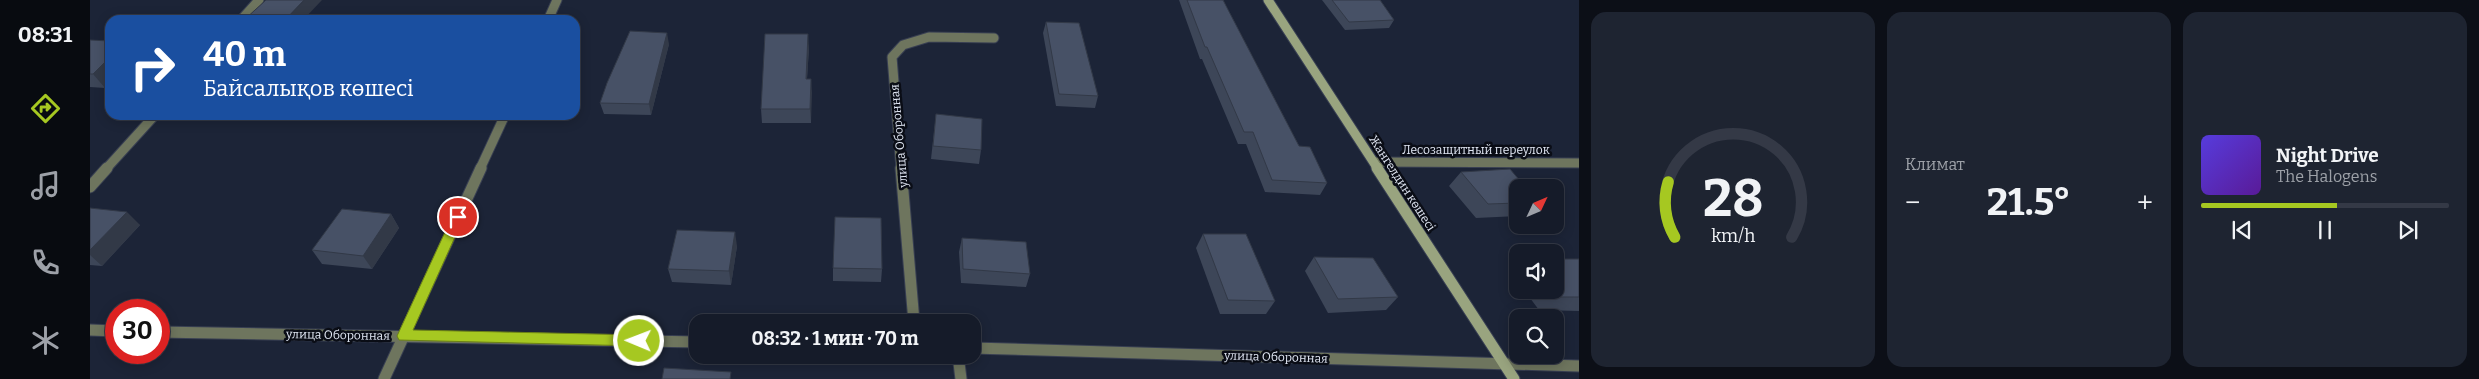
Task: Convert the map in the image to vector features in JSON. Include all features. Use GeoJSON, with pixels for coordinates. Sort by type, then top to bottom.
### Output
{"type":"FeatureCollection","features":[{"type":"Feature","properties":{"kind":"street"},"geometry":{"type":"LineString","coordinates":[[246,15],[259,0]]}},
{"type":"Feature","properties":{"kind":"street"},"geometry":{"type":"LineString","coordinates":[[550,15],[557,0]]}},
{"type":"Feature","properties":{"kind":"street","name":"Жангелдин көшесі"},"geometry":{"type":"LineString","coordinates":[[1268,0],[1514,379]]}},
{"type":"Feature","properties":{"kind":"street","name":"улица Оборонная"},"geometry":{"type":"LineString","coordinates":[[913,314],[892,57],[903,45],[929,37],[994,38]]}},
{"type":"Feature","properties":{"kind":"street"},"geometry":{"type":"LineString","coordinates":[[90,188],[151,120]]}},
{"type":"Feature","properties":{"kind":"street"},"geometry":{"type":"LineString","coordinates":[[384,379],[502,120]]}},
{"type":"Feature","properties":{"kind":"street","name":"Лесозащитный переулок"},"geometry":{"type":"LineString","coordinates":[[1374,162],[1579,162]]}},
{"type":"Feature","properties":{"kind":"street"},"geometry":{"type":"LineString","coordinates":[[90,330],[105,331]]}},
{"type":"Feature","properties":{"kind":"street","name":"улица Оборонная"},"geometry":{"type":"LineString","coordinates":[[170,332],[689,342]]}},
{"type":"Feature","properties":{"kind":"street","name":"улица Оборонная"},"geometry":{"type":"LineString","coordinates":[[981,348],[1579,366]]}},
{"type":"Feature","properties":{"kind":"street"},"geometry":{"type":"LineString","coordinates":[[959,364],[961,379]]}},
{"type":"Feature","properties":{"kind":"building"},"geometry":{"type":"Polygon","coordinates":[[[266,0],[304,0],[290,15],[250,15],[266,0]]]}},
{"type":"Feature","properties":{"kind":"building"},"geometry":{"type":"Polygon","coordinates":[[[1187,0],[1223,0],[1299,146],[1310,147],[1327,183],[1272,180],[1253,132],[1244,132],[1207,47],[1205,47],[1187,0]]]}},
{"type":"Feature","properties":{"kind":"building"},"geometry":{"type":"Polygon","coordinates":[[[1332,0],[1380,0],[1394,20],[1349,22],[1332,0]]]}},
{"type":"Feature","properties":{"kind":"building"},"geometry":{"type":"Polygon","coordinates":[[[1046,22],[1079,23],[1098,96],[1059,94],[1046,22]]]}},
{"type":"Feature","properties":{"kind":"building"},"geometry":{"type":"Polygon","coordinates":[[[630,31],[667,33],[649,104],[600,103],[607,83],[630,31]]]}},
{"type":"Feature","properties":{"kind":"building"},"geometry":{"type":"Polygon","coordinates":[[[765,34],[808,34],[806,79],[811,79],[810,109],[761,109],[765,34]]]}},
{"type":"Feature","properties":{"kind":"building"},"geometry":{"type":"Polygon","coordinates":[[[90,40],[105,41],[105,62],[93,74],[90,74],[90,40]]]}},
{"type":"Feature","properties":{"kind":"building"},"geometry":{"type":"Polygon","coordinates":[[[936,114],[982,119],[981,150],[933,146],[936,114]]]}},
{"type":"Feature","properties":{"kind":"building"},"geometry":{"type":"Polygon","coordinates":[[[1510,169],[1518,179],[1509,179],[1509,203],[1488,204],[1461,172],[1510,169]]]}},
{"type":"Feature","properties":{"kind":"building"},"geometry":{"type":"Polygon","coordinates":[[[90,208],[127,212],[90,250],[90,208]]]}},
{"type":"Feature","properties":{"kind":"building"},"geometry":{"type":"Polygon","coordinates":[[[342,209],[391,214],[363,256],[312,250],[342,209]]]}},
{"type":"Feature","properties":{"kind":"building"},"geometry":{"type":"Polygon","coordinates":[[[835,217],[881,218],[882,269],[833,268],[835,217]]]}},
{"type":"Feature","properties":{"kind":"building"},"geometry":{"type":"Polygon","coordinates":[[[677,230],[735,232],[729,271],[668,269],[677,230]]]}},
{"type":"Feature","properties":{"kind":"building"},"geometry":{"type":"Polygon","coordinates":[[[1203,234],[1246,234],[1275,301],[1228,300],[1203,234]]]}},
{"type":"Feature","properties":{"kind":"building"},"geometry":{"type":"Polygon","coordinates":[[[962,238],[1026,242],[1030,274],[963,269],[962,238]]]}},
{"type":"Feature","properties":{"kind":"building"},"geometry":{"type":"Polygon","coordinates":[[[1314,257],[1373,258],[1398,297],[1338,299],[1314,257]]]}},
{"type":"Feature","properties":{"kind":"building"},"geometry":{"type":"Polygon","coordinates":[[[1564,259],[1579,259],[1579,297],[1564,297],[1564,259]]]}},
{"type":"Feature","properties":{"kind":"building"},"geometry":{"type":"Polygon","coordinates":[[[664,368],[731,372],[730,379],[662,379],[664,368]]]}},
{"type":"Feature","properties":{"kind":"route"},"geometry":{"type":"LineString","coordinates":[[458,217],[404,336],[639,341]]}}]}
